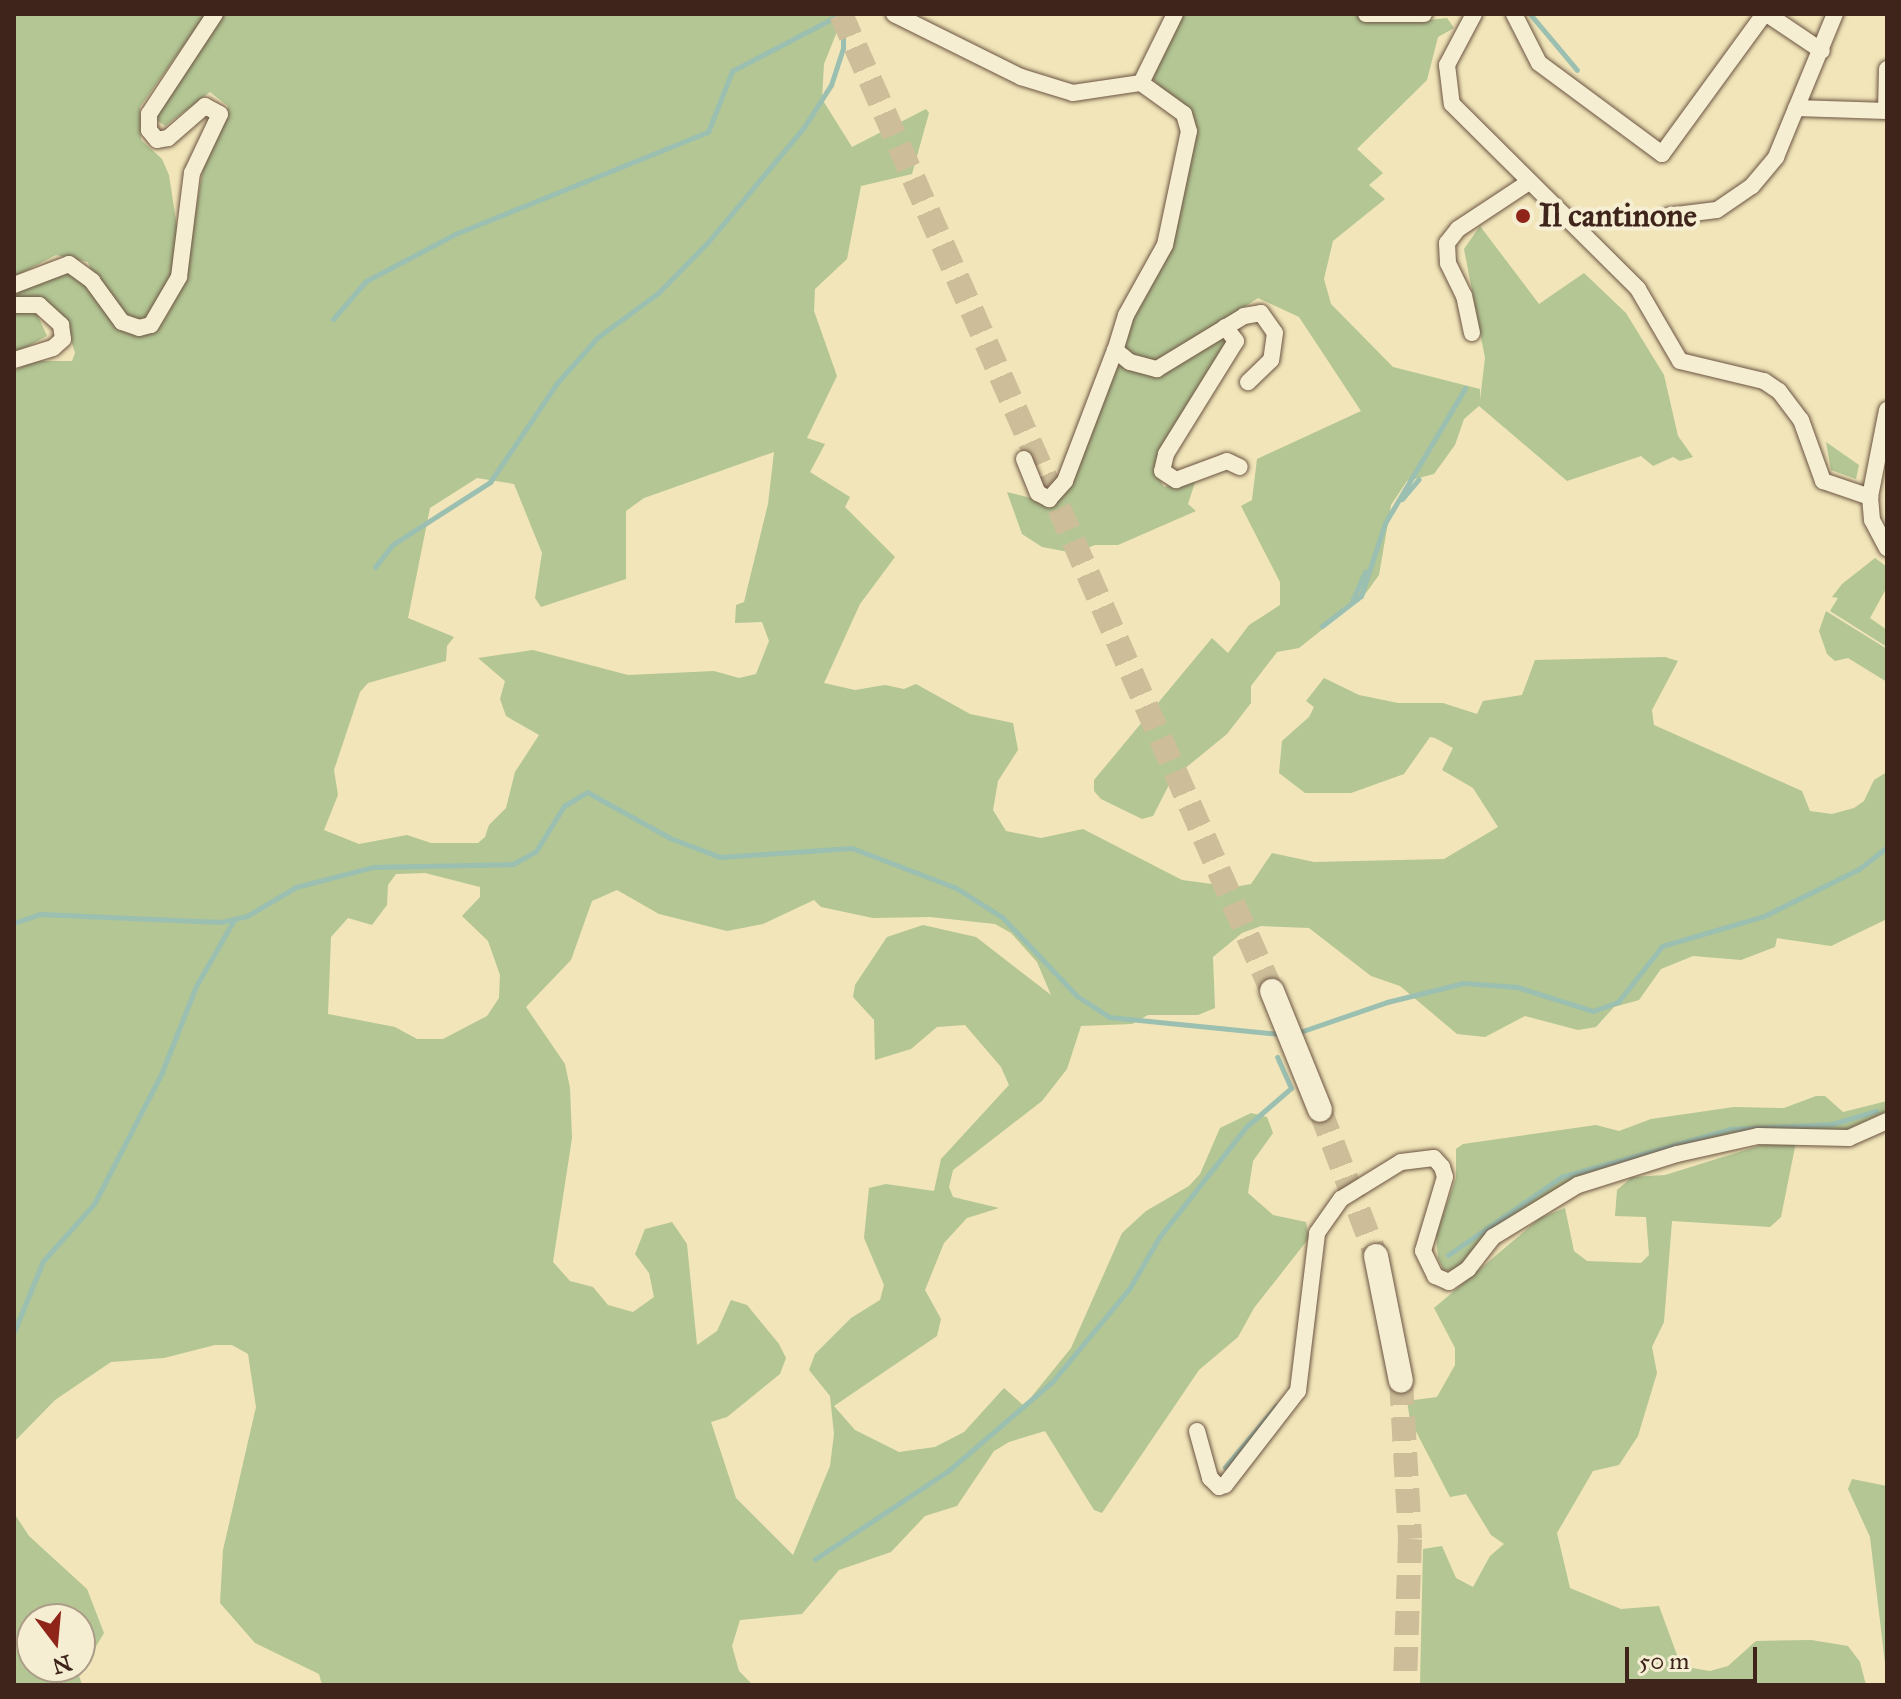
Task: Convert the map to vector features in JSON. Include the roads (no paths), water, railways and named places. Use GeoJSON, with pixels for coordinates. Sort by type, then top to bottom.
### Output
{"type":"FeatureCollection","features":[{"type":"Feature","properties":{"kind":"main road"},"geometry":{"type":"LineString","coordinates":[[1272,991],[1320,1110]]}},
{"type":"Feature","properties":{"kind":"main road"},"geometry":{"type":"LineString","coordinates":[[1376,1256],[1401,1381]]}},
{"type":"Feature","properties":{"kind":"street"},"geometry":{"type":"LineString","coordinates":[[14,285],[69,264],[92,281],[122,322],[139,328],[151,325],[179,277],[192,173],[220,114],[205,106],[168,138],[157,140],[149,130],[149,114],[215,14]]}},
{"type":"Feature","properties":{"kind":"street"},"geometry":{"type":"LineString","coordinates":[[894,14],[1051,90],[1112,90],[1141,83],[1184,114],[1189,131],[1165,245],[1126,315],[1065,481],[1049,499],[1038,493],[1024,459]]}},
{"type":"Feature","properties":{"kind":"street"},"geometry":{"type":"LineString","coordinates":[[1141,83],[1175,14]]}},
{"type":"Feature","properties":{"kind":"street"},"geometry":{"type":"LineString","coordinates":[[1366,14],[1424,14]]}},
{"type":"Feature","properties":{"kind":"street"},"geometry":{"type":"LineString","coordinates":[[1474,14],[1447,65],[1449,95],[1469,123],[1644,296],[1680,361],[1764,381],[1779,391],[1801,420],[1823,481],[1870,497]]}},
{"type":"Feature","properties":{"kind":"street"},"geometry":{"type":"LineString","coordinates":[[1514,14],[1539,63],[1662,154],[1766,14],[1822,51]]}},
{"type":"Feature","properties":{"kind":"street"},"geometry":{"type":"LineString","coordinates":[[1668,216],[1717,210],[1740,199],[1776,157],[1835,14]]}},
{"type":"Feature","properties":{"kind":"street"},"geometry":{"type":"LineString","coordinates":[[1796,108],[1887,111],[1887,69]]}},
{"type":"Feature","properties":{"kind":"street"},"geometry":{"type":"LineString","coordinates":[[1472,333],[1464,296],[1448,263],[1447,243],[1458,229],[1529,182]]}},
{"type":"Feature","properties":{"kind":"street"},"geometry":{"type":"LineString","coordinates":[[14,305],[39,305],[61,325],[63,339],[53,348],[14,360]]}},
{"type":"Feature","properties":{"kind":"street"},"geometry":{"type":"LineString","coordinates":[[1115,350],[1130,362],[1157,369],[1225,327],[1255,313],[1273,327],[1271,360],[1248,382]]}},
{"type":"Feature","properties":{"kind":"street"},"geometry":{"type":"LineString","coordinates":[[1225,327],[1236,341],[1166,454],[1162,471],[1176,480],[1227,461],[1240,467]]}},
{"type":"Feature","properties":{"kind":"street"},"geometry":{"type":"LineString","coordinates":[[1887,410],[1870,497],[1872,520],[1887,548]]}},
{"type":"Feature","properties":{"kind":"street"},"geometry":{"type":"LineString","coordinates":[[1197,1431],[1214,1485],[1225,1485],[1298,1391],[1317,1233],[1341,1199],[1401,1162],[1434,1158],[1442,1167],[1445,1177],[1423,1251],[1435,1276],[1449,1282],[1468,1269],[1493,1237],[1578,1185],[1677,1154],[1758,1136],[1849,1138],[1887,1121]]}},
{"type":"Feature","properties":{"kind":"waterway"},"geometry":{"type":"LineString","coordinates":[[333,319],[366,281],[455,234],[708,132],[732,71],[841,14]]}},
{"type":"Feature","properties":{"kind":"waterway"},"geometry":{"type":"LineString","coordinates":[[375,567],[392,545],[490,482],[557,383],[598,337],[658,293],[708,242],[804,127],[831,85],[843,48],[843,14]]}},
{"type":"Feature","properties":{"kind":"waterway"},"geometry":{"type":"LineString","coordinates":[[1530,14],[1577,70]]}},
{"type":"Feature","properties":{"kind":"waterway"},"geometry":{"type":"LineString","coordinates":[[1322,626],[1361,596],[1385,523],[1465,388]]}},
{"type":"Feature","properties":{"kind":"waterway"},"geometry":{"type":"LineString","coordinates":[[1402,499],[1419,479]]}},
{"type":"Feature","properties":{"kind":"waterway"},"geometry":{"type":"LineString","coordinates":[[1353,599],[1365,572]]}},
{"type":"Feature","properties":{"kind":"waterway"},"geometry":{"type":"LineString","coordinates":[[14,923],[40,914],[221,922],[247,916],[296,887],[373,867],[513,864],[536,851],[564,806],[587,792],[670,838],[720,857],[852,848],[956,888],[1002,917],[1077,996],[1109,1017],[1280,1034]]}},
{"type":"Feature","properties":{"kind":"waterway"},"geometry":{"type":"LineString","coordinates":[[1297,1033],[1387,1002],[1464,983],[1517,987],[1593,1011],[1618,1002],[1662,946],[1764,916],[1859,869],[1887,847]]}},
{"type":"Feature","properties":{"kind":"waterway"},"geometry":{"type":"LineString","coordinates":[[14,1332],[43,1261],[94,1204],[162,1072],[196,986],[234,920]]}},
{"type":"Feature","properties":{"kind":"waterway"},"geometry":{"type":"LineString","coordinates":[[815,1559],[948,1471],[1052,1382],[1129,1289],[1160,1236],[1247,1126],[1291,1088],[1277,1057]]}},
{"type":"Feature","properties":{"kind":"waterway"},"geometry":{"type":"LineString","coordinates":[[1448,1255],[1561,1177],[1730,1129],[1832,1124],[1876,1111]]}},
{"type":"Feature","properties":{"kind":"waterway"},"geometry":{"type":"LineString","coordinates":[[1225,1467],[1276,1406]]}},
{"type":"Feature","properties":{"kind":"tunnel"},"geometry":{"type":"LineString","coordinates":[[841,14],[1272,991]]}},
{"type":"Feature","properties":{"kind":"tunnel"},"geometry":{"type":"LineString","coordinates":[[1320,1110],[1376,1256]]}},
{"type":"Feature","properties":{"kind":"tunnel"},"geometry":{"type":"LineString","coordinates":[[1401,1381],[1410,1539],[1405,1685]]}},
{"type":"Feature","properties":{"kind":"place","name":"Il cantinone"},"geometry":{"type":"Point","coordinates":[1523,216]}}]}
